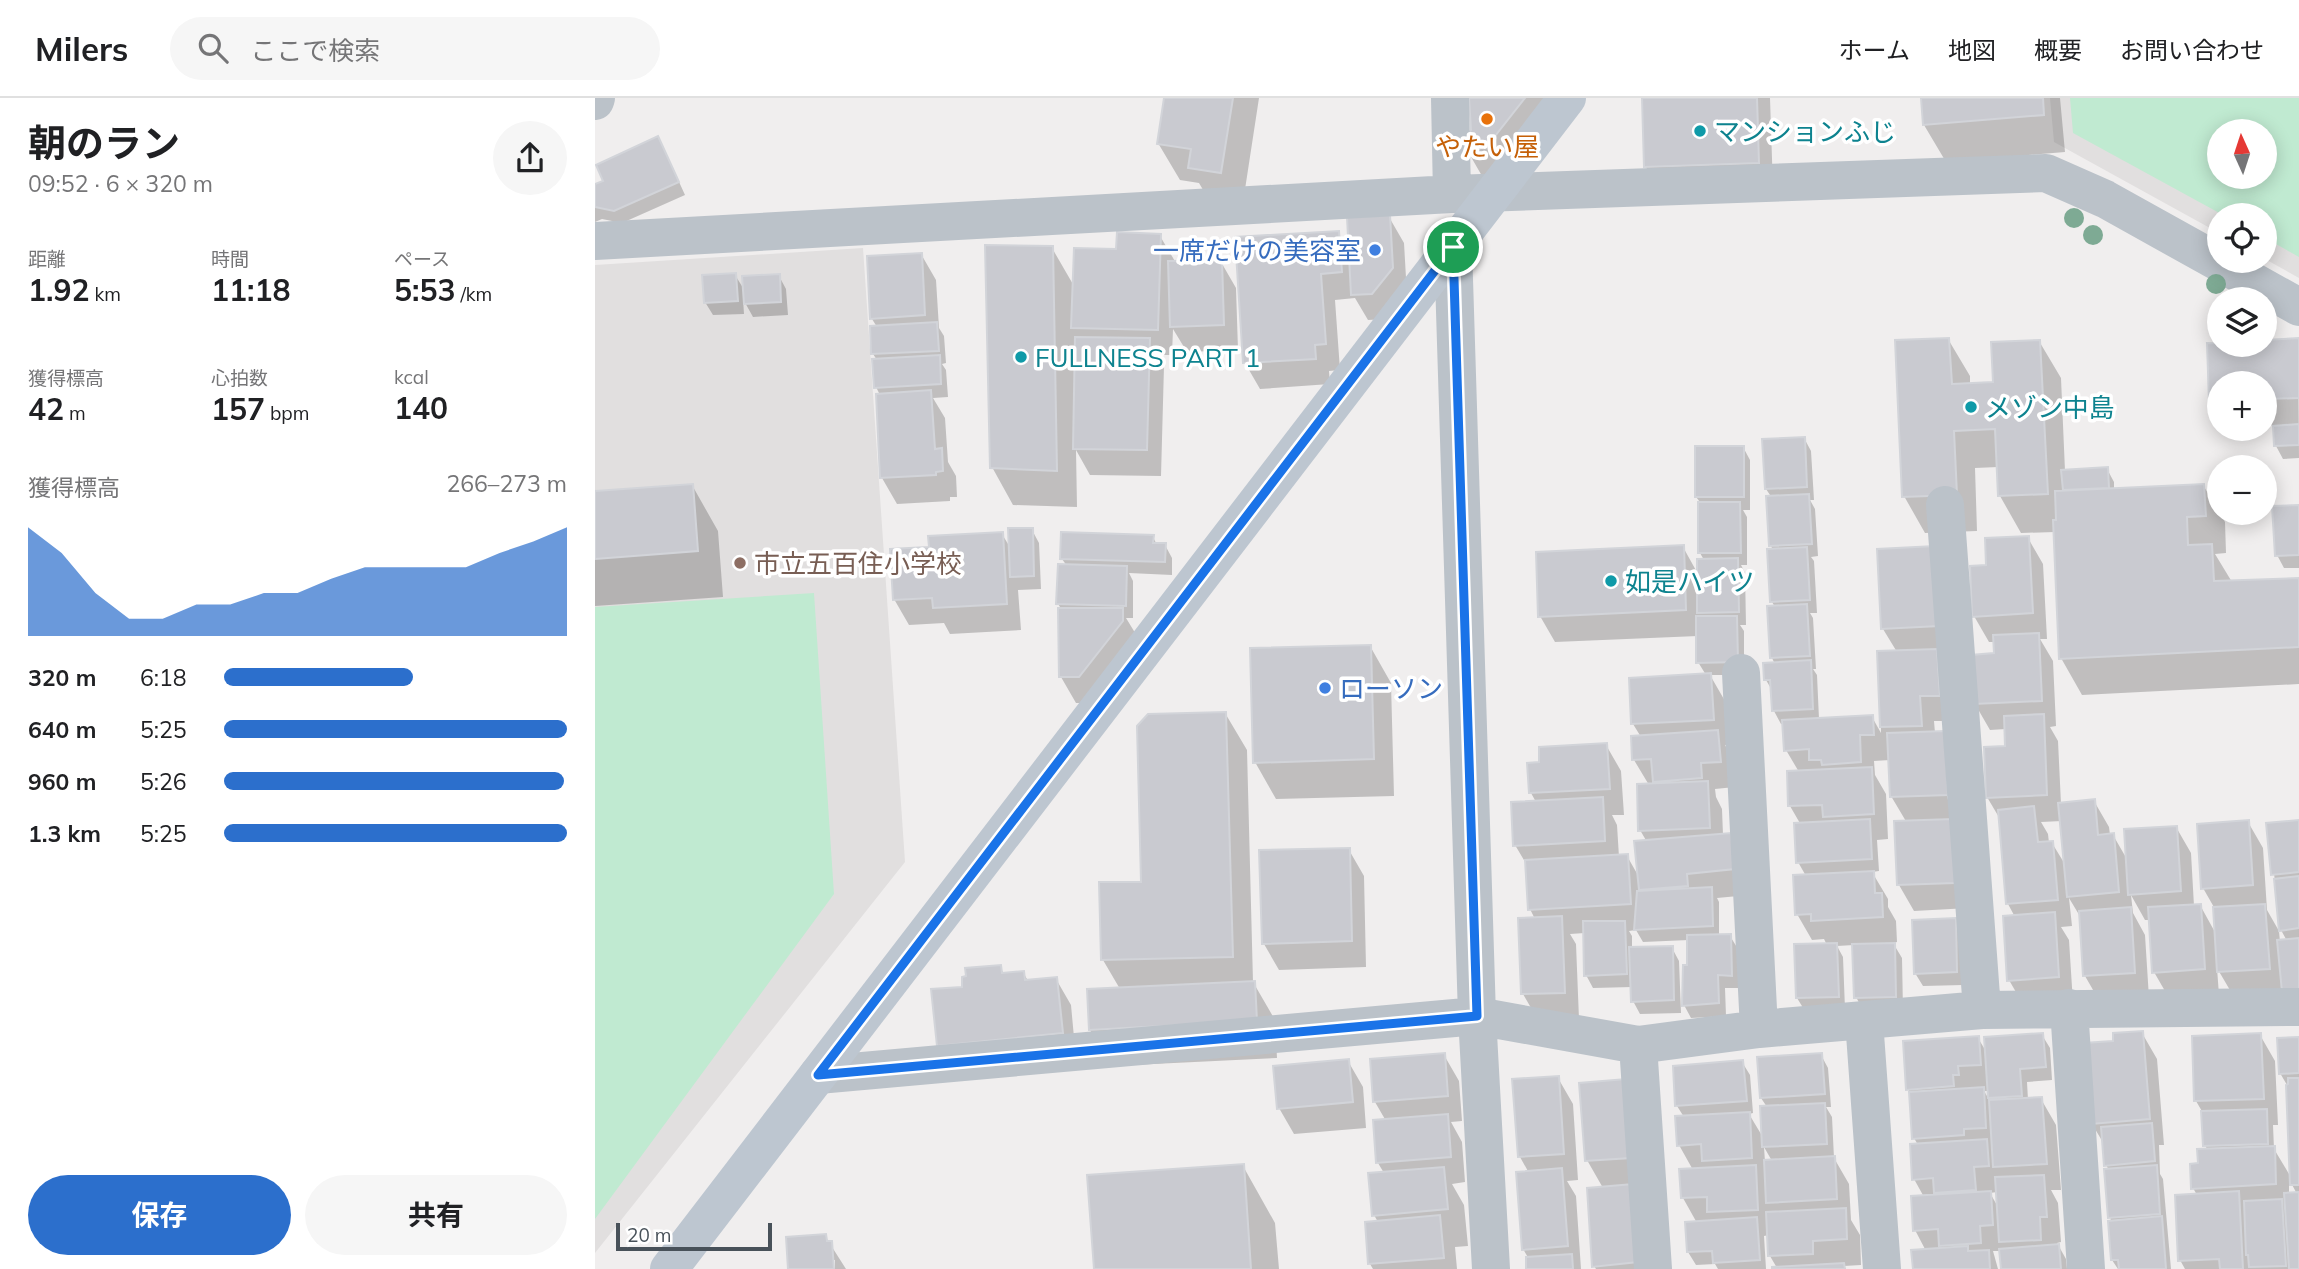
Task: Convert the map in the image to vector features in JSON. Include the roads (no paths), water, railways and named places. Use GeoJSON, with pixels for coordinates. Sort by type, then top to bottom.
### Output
{"type":"FeatureCollection","features":[{"type":"Feature","properties":{"kind":"main road"},"geometry":{"type":"LineString","coordinates":[[669,1269],[1567,98]]}},
{"type":"Feature","properties":{"kind":"street"},"geometry":{"type":"LineString","coordinates":[[1450,98],[1452,194]]}},
{"type":"Feature","properties":{"kind":"street"},"geometry":{"type":"LineString","coordinates":[[595,241],[1452,194],[2046,173],[2105,199],[2299,307]]}},
{"type":"Feature","properties":{"kind":"street"},"geometry":{"type":"LineString","coordinates":[[1453,247],[1477,1016],[1491,1269]]}},
{"type":"Feature","properties":{"kind":"street"},"geometry":{"type":"LineString","coordinates":[[1945,505],[1982,1010]]}},
{"type":"Feature","properties":{"kind":"street"},"geometry":{"type":"LineString","coordinates":[[1741,673],[1759,1028]]}},
{"type":"Feature","properties":{"kind":"street"},"geometry":{"type":"LineString","coordinates":[[818,1075],[1477,1016],[1638,1045],[1759,1028],[1982,1010],[2299,1007]]}},
{"type":"Feature","properties":{"kind":"street"},"geometry":{"type":"LineString","coordinates":[[2069,1008],[2086,1269]]}},
{"type":"Feature","properties":{"kind":"street"},"geometry":{"type":"LineString","coordinates":[[1864,1020],[1882,1269]]}},
{"type":"Feature","properties":{"kind":"street"},"geometry":{"type":"LineString","coordinates":[[1638,1045],[1653,1269]]}},
{"type":"Feature","properties":{"kind":"place","name":"やたい屋"},"geometry":{"type":"Point","coordinates":[1487,119]}},
{"type":"Feature","properties":{"kind":"place","name":"マンションふじ"},"geometry":{"type":"Point","coordinates":[1700,131]}},
{"type":"Feature","properties":{"kind":"place","name":"一席だけの美容室"},"geometry":{"type":"Point","coordinates":[1375,250]}},
{"type":"Feature","properties":{"kind":"place","name":"FULLNESS PART 1"},"geometry":{"type":"Point","coordinates":[1021,357]}},
{"type":"Feature","properties":{"kind":"place","name":"メゾン中島"},"geometry":{"type":"Point","coordinates":[1971,407]}},
{"type":"Feature","properties":{"kind":"place","name":"市立五百住小学校"},"geometry":{"type":"Point","coordinates":[740,563]}},
{"type":"Feature","properties":{"kind":"place","name":"如是ハイツ"},"geometry":{"type":"Point","coordinates":[1611,581]}},
{"type":"Feature","properties":{"kind":"place","name":"ローソン"},"geometry":{"type":"Point","coordinates":[1325,688]}}]}
